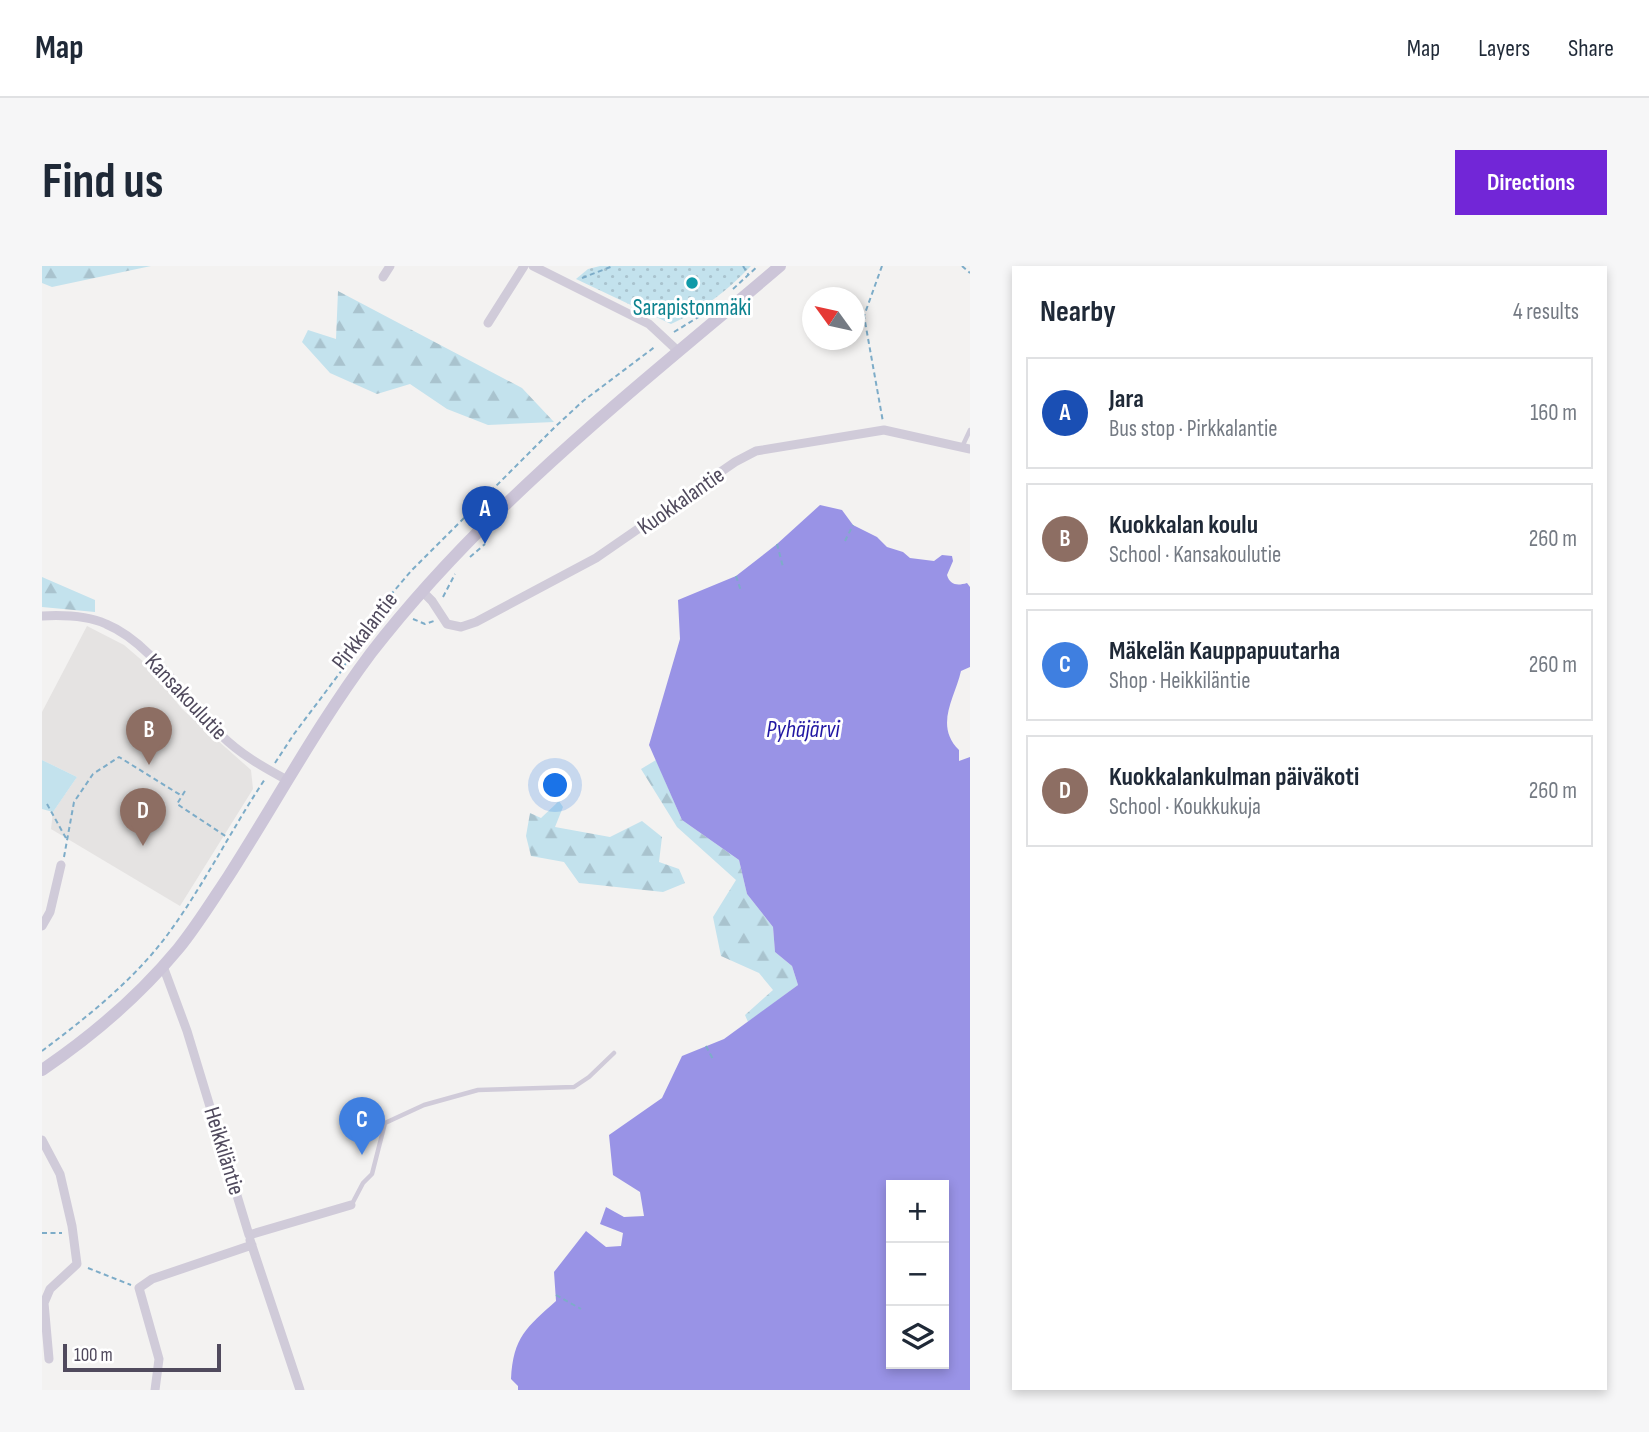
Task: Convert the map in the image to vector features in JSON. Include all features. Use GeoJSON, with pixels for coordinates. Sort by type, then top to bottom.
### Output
{"type":"FeatureCollection","features":[{"type":"Feature","properties":{"kind":"street"},"geometry":{"type":"LineString","coordinates":[[383,277],[390,266]]}},
{"type":"Feature","properties":{"kind":"street"},"geometry":{"type":"LineString","coordinates":[[488,323],[524,266]]}},
{"type":"Feature","properties":{"kind":"street"},"geometry":{"type":"LineString","coordinates":[[533,266],[649,324],[679,352]]}},
{"type":"Feature","properties":{"kind":"street","name":"Pirkkalantie"},"geometry":{"type":"LineString","coordinates":[[42,1070],[79,1045],[180,947],[214,898],[330,711],[365,662],[423,592],[528,483],[780,266]]}},
{"type":"Feature","properties":{"kind":"street","name":"Kuokkalantie"},"geometry":{"type":"LineString","coordinates":[[423,592],[447,624],[453,626],[475,622],[596,558],[748,454],[764,449],[884,430],[966,448]]}},
{"type":"Feature","properties":{"kind":"street","name":"Kansakoulutie"},"geometry":{"type":"LineString","coordinates":[[42,616],[89,620],[105,624],[123,634],[145,652],[195,708],[239,751],[287,780]]}},
{"type":"Feature","properties":{"kind":"street"},"geometry":{"type":"LineString","coordinates":[[42,926],[54,901],[61,865]]}},
{"type":"Feature","properties":{"kind":"street","name":"Heikkiläntie"},"geometry":{"type":"LineString","coordinates":[[163,966],[187,1031],[250,1240],[300,1390]]}},
{"type":"Feature","properties":{"kind":"street"},"geometry":{"type":"LineString","coordinates":[[42,1140],[60,1174],[77,1264],[50,1289],[44,1303],[49,1359]]}},
{"type":"Feature","properties":{"kind":"street"},"geometry":{"type":"LineString","coordinates":[[155,1390],[159,1359],[139,1288],[152,1279],[250,1240],[351,1205]]}},
{"type":"Feature","properties":{"kind":"lane"},"geometry":{"type":"LineString","coordinates":[[966,448],[970,430]]}},
{"type":"Feature","properties":{"kind":"lane"},"geometry":{"type":"LineString","coordinates":[[351,1205],[363,1183],[372,1174],[385,1123],[424,1105],[478,1090],[573,1087],[589,1077],[614,1054]]}},
{"type":"Feature","properties":{"kind":"path"},"geometry":{"type":"LineString","coordinates":[[574,286],[583,278],[613,266]]}},
{"type":"Feature","properties":{"kind":"path"},"geometry":{"type":"LineString","coordinates":[[743,266],[749,275]]}},
{"type":"Feature","properties":{"kind":"path"},"geometry":{"type":"LineString","coordinates":[[882,266],[864,316],[884,430]]}},
{"type":"Feature","properties":{"kind":"path"},"geometry":{"type":"LineString","coordinates":[[962,266],[970,273]]}},
{"type":"Feature","properties":{"kind":"path"},"geometry":{"type":"LineString","coordinates":[[845,541],[853,525]]}},
{"type":"Feature","properties":{"kind":"path"},"geometry":{"type":"LineString","coordinates":[[468,559],[485,544]]}},
{"type":"Feature","properties":{"kind":"path"},"geometry":{"type":"LineString","coordinates":[[777,544],[783,567]]}},
{"type":"Feature","properties":{"kind":"path"},"geometry":{"type":"LineString","coordinates":[[438,611],[450,581],[460,567]]}},
{"type":"Feature","properties":{"kind":"path"},"geometry":{"type":"LineString","coordinates":[[736,576],[741,591]]}},
{"type":"Feature","properties":{"kind":"path"},"geometry":{"type":"LineString","coordinates":[[61,865],[74,802],[93,774],[119,757],[182,796]]}},
{"type":"Feature","properties":{"kind":"path"},"geometry":{"type":"LineString","coordinates":[[185,791],[177,804],[228,837]]}},
{"type":"Feature","properties":{"kind":"path"},"geometry":{"type":"LineString","coordinates":[[47,804],[68,841]]}},
{"type":"Feature","properties":{"kind":"path"},"geometry":{"type":"LineString","coordinates":[[706,1046],[714,1062]]}},
{"type":"Feature","properties":{"kind":"path"},"geometry":{"type":"LineString","coordinates":[[42,1233],[73,1233]]}},
{"type":"Feature","properties":{"kind":"path"},"geometry":{"type":"LineString","coordinates":[[77,1264],[139,1288]]}},
{"type":"Feature","properties":{"kind":"path"},"geometry":{"type":"LineString","coordinates":[[556,1295],[581,1309]]}},
{"type":"Feature","properties":{"kind":"shaded area"},"geometry":{"type":"Polygon","coordinates":[[[87,626],[124,645],[145,663],[182,709],[251,770],[253,789],[180,906],[51,829],[53,812],[77,777],[42,760],[42,712],[87,626]]]}},
{"type":"Feature","properties":{"kind":"green space"},"geometry":{"type":"Polygon","coordinates":[[[42,266],[151,266],[52,287],[42,283],[42,266]]]}},
{"type":"Feature","properties":{"kind":"green space"},"geometry":{"type":"Polygon","coordinates":[[[600,266],[751,266],[714,299],[671,324],[576,279],[588,269],[600,266]]]}},
{"type":"Feature","properties":{"kind":"green space"},"geometry":{"type":"Polygon","coordinates":[[[338,291],[522,388],[554,422],[488,425],[447,409],[410,384],[377,394],[330,373],[302,342],[308,330],[336,339],[338,291]]]}},
{"type":"Feature","properties":{"kind":"green space"},"geometry":{"type":"Polygon","coordinates":[[[42,577],[95,600],[95,612],[42,607],[42,577]]]}},
{"type":"Feature","properties":{"kind":"green space"},"geometry":{"type":"Polygon","coordinates":[[[42,760],[77,777],[53,812],[42,809],[42,760]]]}},
{"type":"Feature","properties":{"kind":"green space"},"geometry":{"type":"Polygon","coordinates":[[[656,760],[682,820],[739,860],[747,894],[773,927],[775,952],[792,966],[798,985],[748,1022],[745,1015],[773,990],[759,973],[721,956],[713,917],[736,880],[677,827],[641,769],[656,760]]]}},
{"type":"Feature","properties":{"kind":"green space"},"geometry":{"type":"Polygon","coordinates":[[[559,801],[563,807],[555,827],[610,837],[642,821],[662,837],[659,862],[679,869],[685,883],[663,892],[579,883],[564,862],[531,856],[526,836],[530,813],[541,818],[559,801]]]}},
{"type":"Feature","properties":{"kind":"water","name":"Pyhäjärvi"},"geometry":{"type":"Polygon","coordinates":[[[820,505],[842,510],[853,525],[910,558],[934,561],[942,555],[952,556],[948,578],[954,584],[967,583],[970,587],[970,667],[961,671],[947,721],[952,741],[959,750],[959,761],[970,757],[970,1390],[518,1390],[518,1386],[511,1379],[518,1343],[530,1326],[556,1301],[554,1272],[586,1231],[606,1247],[621,1246],[623,1233],[600,1224],[606,1207],[624,1217],[644,1216],[640,1192],[613,1175],[609,1135],[662,1098],[682,1056],[724,1039],[798,985],[792,966],[775,952],[773,927],[747,894],[739,860],[682,820],[649,745],[680,639],[678,600],[736,576],[820,505]]]}},
{"type":"Feature","properties":{"kind":"place","name":"Sarapistonmäki"},"geometry":{"type":"Point","coordinates":[692,283]}},
{"type":"Feature","properties":{"kind":"place","name":"Jara"},"geometry":{"type":"Point","coordinates":[485,544]}},
{"type":"Feature","properties":{"kind":"place","name":"Kuokkalan koulu"},"geometry":{"type":"Point","coordinates":[149,765]}},
{"type":"Feature","properties":{"kind":"place","name":"Kuokkalankulman päiväkoti"},"geometry":{"type":"Point","coordinates":[143,846]}},
{"type":"Feature","properties":{"kind":"place","name":"Mäkelän Kauppapuutarha"},"geometry":{"type":"Point","coordinates":[362,1155]}}]}
